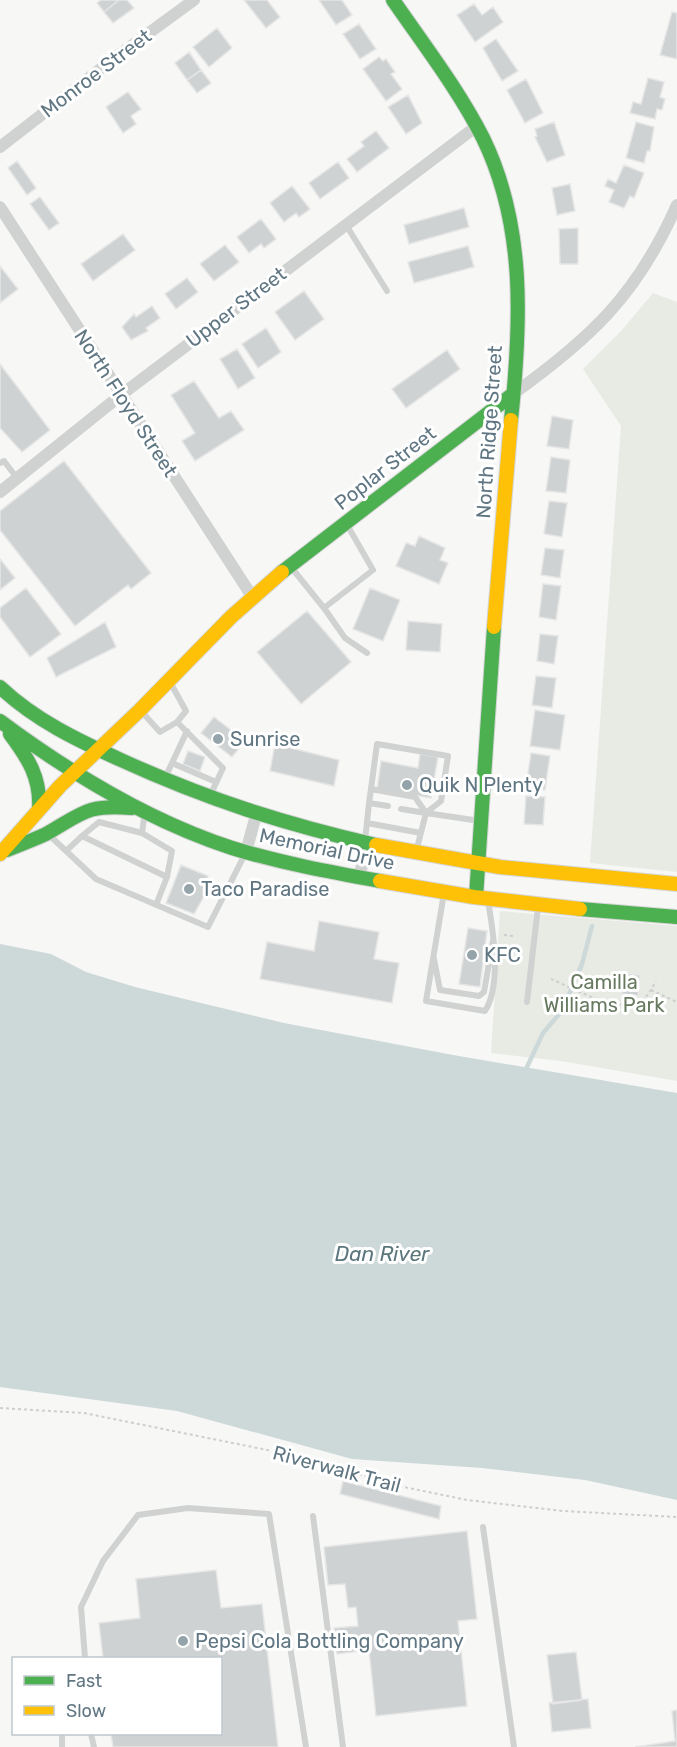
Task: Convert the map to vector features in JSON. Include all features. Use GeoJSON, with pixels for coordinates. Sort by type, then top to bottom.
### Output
{"type":"FeatureCollection","features":[{"type":"Feature","properties":{"kind":"main road","name":"North Ridge Street"},"geometry":{"type":"LineString","coordinates":[[393,0],[458,94],[477,126],[502,188],[516,253],[518,290],[513,394],[478,864],[482,899]]}},
{"type":"Feature","properties":{"kind":"main road","name":"Poplar Street"},"geometry":{"type":"LineString","coordinates":[[0,854],[75,771],[253,598],[290,566],[513,394]]}},
{"type":"Feature","properties":{"kind":"main road","name":"Memorial Drive"},"geometry":{"type":"LineString","coordinates":[[0,687],[35,718],[98,750],[209,799],[256,815],[365,841],[478,864],[677,884]]}},
{"type":"Feature","properties":{"kind":"main road","name":"Memorial Drive"},"geometry":{"type":"LineString","coordinates":[[0,721],[75,771],[143,810],[214,841],[246,852],[360,878],[482,899],[677,917]]}},
{"type":"Feature","properties":{"kind":"main road"},"geometry":{"type":"LineString","coordinates":[[0,721],[32,763],[41,792],[39,810]]}},
{"type":"Feature","properties":{"kind":"main road"},"geometry":{"type":"LineString","coordinates":[[0,854],[46,832],[78,811],[94,807],[143,810]]}},
{"type":"Feature","properties":{"kind":"street","name":"Monroe Street"},"geometry":{"type":"LineString","coordinates":[[0,147],[194,0]]}},
{"type":"Feature","properties":{"kind":"street","name":"Upper Street"},"geometry":{"type":"LineString","coordinates":[[0,492],[121,395],[477,126]]}},
{"type":"Feature","properties":{"kind":"street","name":"Poplar Street"},"geometry":{"type":"LineString","coordinates":[[513,394],[566,356],[626,296],[658,245],[677,206]]}},
{"type":"Feature","properties":{"kind":"street","name":"North Floyd Street"},"geometry":{"type":"LineString","coordinates":[[0,207],[253,598]]}},
{"type":"Feature","properties":{"kind":"street"},"geometry":{"type":"LineString","coordinates":[[246,852],[256,815]]}},
{"type":"Feature","properties":{"kind":"street"},"geometry":{"type":"LineString","coordinates":[[360,878],[365,841]]}},
{"type":"Feature","properties":{"kind":"lane"},"geometry":{"type":"LineString","coordinates":[[346,225],[387,291]]}},
{"type":"Feature","properties":{"kind":"lane"},"geometry":{"type":"LineString","coordinates":[[0,463],[4,460],[17,478]]}},
{"type":"Feature","properties":{"kind":"lane"},"geometry":{"type":"LineString","coordinates":[[324,608],[373,570],[345,523]]}},
{"type":"Feature","properties":{"kind":"lane"},"geometry":{"type":"LineString","coordinates":[[290,566],[345,638],[367,653]]}},
{"type":"Feature","properties":{"kind":"lane"},"geometry":{"type":"LineString","coordinates":[[140,710],[160,732],[177,722],[186,711],[169,681]]}},
{"type":"Feature","properties":{"kind":"lane"},"geometry":{"type":"LineString","coordinates":[[177,722],[223,768],[209,799]]}},
{"type":"Feature","properties":{"kind":"lane"},"geometry":{"type":"LineString","coordinates":[[164,780],[187,732]]}},
{"type":"Feature","properties":{"kind":"lane"},"geometry":{"type":"LineString","coordinates":[[365,841],[377,744],[448,756],[441,801],[426,813],[416,852]]}},
{"type":"Feature","properties":{"kind":"lane"},"geometry":{"type":"LineString","coordinates":[[172,763],[216,782]]}},
{"type":"Feature","properties":{"kind":"lane"},"geometry":{"type":"LineString","coordinates":[[371,789],[415,797],[426,813]]}},
{"type":"Feature","properties":{"kind":"lane"},"geometry":{"type":"LineString","coordinates":[[369,803],[388,806]]}},
{"type":"Feature","properties":{"kind":"lane"},"geometry":{"type":"LineString","coordinates":[[401,809],[481,821]]}},
{"type":"Feature","properties":{"kind":"lane"},"geometry":{"type":"LineString","coordinates":[[142,833],[143,810]]}},
{"type":"Feature","properties":{"kind":"lane"},"geometry":{"type":"LineString","coordinates":[[66,851],[99,822],[142,833],[172,851],[167,877],[156,904]]}},
{"type":"Feature","properties":{"kind":"lane"},"geometry":{"type":"LineString","coordinates":[[367,823],[421,833]]}},
{"type":"Feature","properties":{"kind":"lane"},"geometry":{"type":"LineString","coordinates":[[46,832],[96,879],[208,927],[246,852]]}},
{"type":"Feature","properties":{"kind":"lane"},"geometry":{"type":"LineString","coordinates":[[82,836],[167,877]]}},
{"type":"Feature","properties":{"kind":"lane"},"geometry":{"type":"LineString","coordinates":[[444,892],[426,1001],[485,1011],[490,998],[495,964],[494,937],[482,899]]}},
{"type":"Feature","properties":{"kind":"lane"},"geometry":{"type":"LineString","coordinates":[[527,1002],[538,905]]}},
{"type":"Feature","properties":{"kind":"lane"},"geometry":{"type":"LineString","coordinates":[[433,956],[440,990],[479,996],[484,992],[494,937]]}},
{"type":"Feature","properties":{"kind":"lane"},"geometry":{"type":"LineString","coordinates":[[85,1657],[81,1607],[103,1561],[138,1515],[188,1508],[269,1514],[306,1747]]}},
{"type":"Feature","properties":{"kind":"lane"},"geometry":{"type":"LineString","coordinates":[[313,1516],[343,1747]]}},
{"type":"Feature","properties":{"kind":"lane"},"geometry":{"type":"LineString","coordinates":[[483,1527],[514,1747]]}},
{"type":"Feature","properties":{"kind":"path"},"geometry":{"type":"LineString","coordinates":[[551,979],[615,1005],[630,1005],[644,999],[656,981]]}},
{"type":"Feature","properties":{"kind":"path"},"geometry":{"type":"LineString","coordinates":[[651,990],[677,1002]]}},
{"type":"Feature","properties":{"kind":"path"},"geometry":{"type":"LineString","coordinates":[[630,1005],[631,995]]}},
{"type":"Feature","properties":{"kind":"path","name":"Riverwalk Trail"},"geometry":{"type":"LineString","coordinates":[[0,1408],[84,1413],[292,1455],[399,1486],[467,1500],[564,1511],[677,1517]]}},
{"type":"Feature","properties":{"kind":"green space"},"geometry":{"type":"Polygon","coordinates":[[[653,293],[677,302],[677,872],[590,863],[621,426],[583,369],[622,330],[653,293]]]}},
{"type":"Feature","properties":{"kind":"green space","name":"Camilla Williams Park"},"geometry":{"type":"Polygon","coordinates":[[[500,911],[677,926],[677,1081],[561,1061],[491,1053],[500,911]]]}},
{"type":"Feature","properties":{"kind":"water","name":"Dan River"},"geometry":{"type":"Polygon","coordinates":[[[0,944],[51,954],[86,972],[135,987],[284,1023],[453,1055],[677,1093],[677,1500],[585,1480],[482,1468],[352,1459],[177,1411],[0,1387],[0,944]]]}},
{"type":"Feature","properties":{"kind":"building"},"geometry":{"type":"Polygon","coordinates":[[[101,0],[119,0],[104,12],[97,3],[101,0]]]}},
{"type":"Feature","properties":{"kind":"building"},"geometry":{"type":"Polygon","coordinates":[[[119,0],[127,0],[134,8],[113,23],[104,12],[119,0]]]}},
{"type":"Feature","properties":{"kind":"building"},"geometry":{"type":"Polygon","coordinates":[[[244,0],[267,0],[280,17],[266,28],[244,0]]]}},
{"type":"Feature","properties":{"kind":"building"},"geometry":{"type":"Polygon","coordinates":[[[319,0],[342,0],[352,15],[336,25],[319,0]]]}},
{"type":"Feature","properties":{"kind":"building"},"geometry":{"type":"Polygon","coordinates":[[[474,4],[482,15],[493,7],[503,22],[475,42],[457,15],[474,4]]]}},
{"type":"Feature","properties":{"kind":"building"},"geometry":{"type":"Polygon","coordinates":[[[672,12],[677,13],[677,59],[660,55],[672,12]]]}},
{"type":"Feature","properties":{"kind":"building"},"geometry":{"type":"Polygon","coordinates":[[[359,24],[376,49],[360,59],[343,34],[359,24]]]}},
{"type":"Feature","properties":{"kind":"building"},"geometry":{"type":"Polygon","coordinates":[[[217,28],[232,48],[209,67],[193,47],[217,28]]]}},
{"type":"Feature","properties":{"kind":"building"},"geometry":{"type":"Polygon","coordinates":[[[496,39],[518,71],[502,81],[483,48],[496,39]]]}},
{"type":"Feature","properties":{"kind":"building"},"geometry":{"type":"Polygon","coordinates":[[[189,52],[201,70],[187,80],[175,63],[189,52]]]}},
{"type":"Feature","properties":{"kind":"building"},"geometry":{"type":"Polygon","coordinates":[[[379,57],[383,61],[386,59],[395,72],[391,74],[402,89],[386,101],[363,69],[379,57]]]}},
{"type":"Feature","properties":{"kind":"building"},"geometry":{"type":"Polygon","coordinates":[[[201,70],[211,83],[197,93],[187,80],[201,70]]]}},
{"type":"Feature","properties":{"kind":"building"},"geometry":{"type":"Polygon","coordinates":[[[648,78],[664,82],[660,97],[665,99],[662,110],[657,109],[655,119],[630,113],[633,102],[641,104],[648,78]]]}},
{"type":"Feature","properties":{"kind":"building"},"geometry":{"type":"Polygon","coordinates":[[[526,79],[543,113],[525,123],[507,90],[526,79]]]}},
{"type":"Feature","properties":{"kind":"building"},"geometry":{"type":"Polygon","coordinates":[[[128,92],[141,109],[131,116],[136,124],[123,133],[106,107],[128,92]]]}},
{"type":"Feature","properties":{"kind":"building"},"geometry":{"type":"Polygon","coordinates":[[[408,95],[422,123],[406,134],[388,107],[408,95]]]}},
{"type":"Feature","properties":{"kind":"building"},"geometry":{"type":"Polygon","coordinates":[[[554,122],[565,155],[547,162],[535,137],[537,136],[535,129],[554,122]]]}},
{"type":"Feature","properties":{"kind":"building"},"geometry":{"type":"Polygon","coordinates":[[[636,122],[654,127],[650,151],[647,151],[644,163],[626,158],[636,122]]]}},
{"type":"Feature","properties":{"kind":"building"},"geometry":{"type":"Polygon","coordinates":[[[376,131],[389,148],[357,172],[347,159],[364,146],[361,142],[376,131]]]}},
{"type":"Feature","properties":{"kind":"building"},"geometry":{"type":"Polygon","coordinates":[[[17,161],[36,188],[27,195],[8,168],[17,161]]]}},
{"type":"Feature","properties":{"kind":"building"},"geometry":{"type":"Polygon","coordinates":[[[338,162],[349,178],[320,199],[309,183],[338,162]]]}},
{"type":"Feature","properties":{"kind":"building"},"geometry":{"type":"Polygon","coordinates":[[[624,165],[644,173],[634,198],[630,196],[624,208],[609,202],[614,190],[605,186],[608,179],[616,183],[624,165]]]}},
{"type":"Feature","properties":{"kind":"building"},"geometry":{"type":"Polygon","coordinates":[[[570,184],[575,211],[557,215],[552,188],[570,184]]]}},
{"type":"Feature","properties":{"kind":"building"},"geometry":{"type":"Polygon","coordinates":[[[292,186],[310,209],[299,217],[296,213],[284,222],[270,203],[292,186]]]}},
{"type":"Feature","properties":{"kind":"building"},"geometry":{"type":"Polygon","coordinates":[[[40,197],[59,223],[49,230],[30,204],[40,197]]]}},
{"type":"Feature","properties":{"kind":"building"},"geometry":{"type":"Polygon","coordinates":[[[464,208],[469,227],[409,244],[404,225],[464,208]]]}},
{"type":"Feature","properties":{"kind":"building"},"geometry":{"type":"Polygon","coordinates":[[[261,219],[276,239],[264,248],[261,244],[249,253],[237,237],[261,219]]]}},
{"type":"Feature","properties":{"kind":"building"},"geometry":{"type":"Polygon","coordinates":[[[578,228],[578,264],[560,264],[559,229],[578,228]]]}},
{"type":"Feature","properties":{"kind":"building"},"geometry":{"type":"Polygon","coordinates":[[[123,234],[135,250],[93,281],[81,264],[123,234]]]}},
{"type":"Feature","properties":{"kind":"building"},"geometry":{"type":"Polygon","coordinates":[[[225,245],[239,262],[214,281],[200,264],[225,245]]]}},
{"type":"Feature","properties":{"kind":"building"},"geometry":{"type":"Polygon","coordinates":[[[468,246],[474,267],[414,283],[408,262],[468,246]]]}},
{"type":"Feature","properties":{"kind":"building"},"geometry":{"type":"Polygon","coordinates":[[[0,266],[18,289],[0,303],[0,266]]]}},
{"type":"Feature","properties":{"kind":"building"},"geometry":{"type":"Polygon","coordinates":[[[187,278],[198,292],[176,309],[165,294],[187,278]]]}},
{"type":"Feature","properties":{"kind":"building"},"geometry":{"type":"Polygon","coordinates":[[[304,291],[324,319],[295,340],[275,312],[304,291]]]}},
{"type":"Feature","properties":{"kind":"building"},"geometry":{"type":"Polygon","coordinates":[[[152,306],[160,318],[146,328],[148,331],[131,340],[122,327],[134,314],[136,317],[152,306]]]}},
{"type":"Feature","properties":{"kind":"building"},"geometry":{"type":"Polygon","coordinates":[[[266,328],[281,352],[258,368],[242,344],[266,328]]]}},
{"type":"Feature","properties":{"kind":"building"},"geometry":{"type":"Polygon","coordinates":[[[237,349],[255,378],[238,389],[220,359],[237,349]]]}},
{"type":"Feature","properties":{"kind":"building"},"geometry":{"type":"Polygon","coordinates":[[[447,350],[460,369],[406,408],[392,389],[447,350]]]}},
{"type":"Feature","properties":{"kind":"building"},"geometry":{"type":"Polygon","coordinates":[[[0,364],[50,430],[22,452],[0,428],[0,364]]]}},
{"type":"Feature","properties":{"kind":"building"},"geometry":{"type":"Polygon","coordinates":[[[194,381],[219,418],[231,411],[244,430],[195,461],[182,441],[195,433],[171,395],[194,381]]]}},
{"type":"Feature","properties":{"kind":"building"},"geometry":{"type":"Polygon","coordinates":[[[552,416],[573,420],[569,449],[547,446],[552,416]]]}},
{"type":"Feature","properties":{"kind":"building"},"geometry":{"type":"Polygon","coordinates":[[[551,457],[570,460],[566,493],[546,491],[551,457]]]}},
{"type":"Feature","properties":{"kind":"building"},"geometry":{"type":"Polygon","coordinates":[[[64,461],[151,573],[131,589],[128,585],[75,626],[0,530],[0,511],[64,461]]]}},
{"type":"Feature","properties":{"kind":"building"},"geometry":{"type":"Polygon","coordinates":[[[549,501],[567,503],[562,537],[544,534],[549,501]]]}},
{"type":"Feature","properties":{"kind":"building"},"geometry":{"type":"Polygon","coordinates":[[[419,536],[445,548],[440,560],[448,563],[439,584],[396,566],[406,543],[415,546],[419,536]]]}},
{"type":"Feature","properties":{"kind":"building"},"geometry":{"type":"Polygon","coordinates":[[[545,548],[564,550],[560,578],[541,575],[545,548]]]}},
{"type":"Feature","properties":{"kind":"building"},"geometry":{"type":"Polygon","coordinates":[[[0,559],[15,578],[0,590],[0,559]]]}},
{"type":"Feature","properties":{"kind":"building"},"geometry":{"type":"Polygon","coordinates":[[[543,584],[561,586],[556,620],[539,617],[543,584]]]}},
{"type":"Feature","properties":{"kind":"building"},"geometry":{"type":"Polygon","coordinates":[[[26,588],[61,634],[30,657],[0,617],[0,608],[26,588]]]}},
{"type":"Feature","properties":{"kind":"building"},"geometry":{"type":"Polygon","coordinates":[[[370,588],[400,600],[383,641],[353,629],[370,588]]]}},
{"type":"Feature","properties":{"kind":"building"},"geometry":{"type":"Polygon","coordinates":[[[307,611],[351,662],[301,704],[257,652],[307,611]]]}},
{"type":"Feature","properties":{"kind":"building"},"geometry":{"type":"Polygon","coordinates":[[[408,621],[442,624],[440,652],[406,650],[408,621]]]}},
{"type":"Feature","properties":{"kind":"building"},"geometry":{"type":"Polygon","coordinates":[[[105,622],[116,647],[56,677],[47,658],[105,622]]]}},
{"type":"Feature","properties":{"kind":"building"},"geometry":{"type":"Polygon","coordinates":[[[540,634],[558,636],[554,664],[537,661],[540,634]]]}},
{"type":"Feature","properties":{"kind":"building"},"geometry":{"type":"Polygon","coordinates":[[[536,676],[556,678],[552,708],[532,705],[536,676]]]}},
{"type":"Feature","properties":{"kind":"building"},"geometry":{"type":"Polygon","coordinates":[[[535,710],[565,715],[560,750],[530,746],[535,710]]]}},
{"type":"Feature","properties":{"kind":"building"},"geometry":{"type":"Polygon","coordinates":[[[214,717],[245,741],[232,757],[201,733],[214,717]]]}},
{"type":"Feature","properties":{"kind":"building"},"geometry":{"type":"Polygon","coordinates":[[[275,744],[339,760],[334,786],[270,771],[275,744]]]}},
{"type":"Feature","properties":{"kind":"building"},"geometry":{"type":"Polygon","coordinates":[[[188,751],[205,757],[200,771],[183,764],[188,751]]]}},
{"type":"Feature","properties":{"kind":"building"},"geometry":{"type":"Polygon","coordinates":[[[531,753],[550,756],[545,790],[526,787],[531,753]]]}},
{"type":"Feature","properties":{"kind":"building"},"geometry":{"type":"Polygon","coordinates":[[[420,754],[438,757],[431,798],[377,789],[381,761],[418,768],[420,754]]]}},
{"type":"Feature","properties":{"kind":"building"},"geometry":{"type":"Polygon","coordinates":[[[526,796],[545,797],[543,825],[524,824],[526,796]]]}},
{"type":"Feature","properties":{"kind":"building"},"geometry":{"type":"Polygon","coordinates":[[[181,865],[208,876],[206,881],[211,884],[194,914],[166,903],[181,865]]]}},
{"type":"Feature","properties":{"kind":"building"},"geometry":{"type":"Polygon","coordinates":[[[319,921],[379,932],[374,959],[399,963],[392,1003],[260,979],[267,942],[314,951],[319,921]]]}},
{"type":"Feature","properties":{"kind":"building"},"geometry":{"type":"Polygon","coordinates":[[[468,928],[487,931],[480,987],[459,984],[468,928]]]}},
{"type":"Feature","properties":{"kind":"building"},"geometry":{"type":"Polygon","coordinates":[[[623,973],[640,975],[638,996],[622,994],[623,973]]]}},
{"type":"Feature","properties":{"kind":"building"},"geometry":{"type":"Polygon","coordinates":[[[343,1481],[441,1506],[439,1519],[340,1494],[343,1481]]]}},
{"type":"Feature","properties":{"kind":"building"},"geometry":{"type":"Polygon","coordinates":[[[467,1531],[477,1619],[458,1621],[467,1706],[376,1716],[369,1650],[337,1654],[334,1628],[358,1626],[356,1607],[348,1608],[345,1584],[328,1585],[324,1547],[467,1531]]]}},
{"type":"Feature","properties":{"kind":"building","name":"Pepsi Cola Bottling Company"},"geometry":{"type":"Polygon","coordinates":[[[216,1570],[221,1608],[262,1604],[278,1747],[113,1747],[111,1735],[222,1735],[222,1657],[103,1657],[99,1623],[140,1618],[136,1579],[216,1570]]]}},
{"type":"Feature","properties":{"kind":"building"},"geometry":{"type":"Polygon","coordinates":[[[576,1652],[582,1700],[553,1704],[547,1655],[576,1652]]]}},
{"type":"Feature","properties":{"kind":"building"},"geometry":{"type":"Polygon","coordinates":[[[588,1699],[591,1728],[552,1732],[549,1703],[588,1699]]]}},
{"type":"Feature","properties":{"kind":"building"},"geometry":{"type":"Polygon","coordinates":[[[677,1710],[677,1747],[635,1747],[675,1741],[672,1711],[677,1710]]]}},
{"type":"Feature","properties":{"kind":"waterway"},"geometry":{"type":"LineString","coordinates":[[527,1067],[543,1033],[561,1012],[568,997],[582,964],[592,926]]}},
{"type":"Feature","properties":{"kind":"traffic: fast"},"geometry":{"type":"LineString","coordinates":[[393,0],[463,102],[483,138],[497,171],[507,206],[517,276],[518,312],[511,420]]}},
{"type":"Feature","properties":{"kind":"traffic: fast"},"geometry":{"type":"LineString","coordinates":[[282,572],[513,394]]}},
{"type":"Feature","properties":{"kind":"traffic: fast"},"geometry":{"type":"LineString","coordinates":[[476,897],[494,627]]}},
{"type":"Feature","properties":{"kind":"traffic: fast"},"geometry":{"type":"LineString","coordinates":[[0,687],[27,710],[57,728],[88,745],[153,774],[246,809],[376,845]]}},
{"type":"Feature","properties":{"kind":"traffic: fast"},"geometry":{"type":"LineString","coordinates":[[0,721],[54,759],[111,794],[201,837],[269,858],[380,881]]}},
{"type":"Feature","properties":{"kind":"traffic: fast"},"geometry":{"type":"LineString","coordinates":[[10,734],[32,769],[38,788],[39,809]]}},
{"type":"Feature","properties":{"kind":"traffic: fast"},"geometry":{"type":"LineString","coordinates":[[7,850],[46,834],[86,812],[105,807],[132,808]]}},
{"type":"Feature","properties":{"kind":"traffic: fast"},"geometry":{"type":"LineString","coordinates":[[580,909],[677,917]]}},
{"type":"Feature","properties":{"kind":"traffic: slow"},"geometry":{"type":"LineString","coordinates":[[494,627],[511,420]]}},
{"type":"Feature","properties":{"kind":"traffic: slow"},"geometry":{"type":"LineString","coordinates":[[0,854],[60,786],[140,710],[231,617],[282,572]]}},
{"type":"Feature","properties":{"kind":"traffic: slow"},"geometry":{"type":"LineString","coordinates":[[376,845],[500,867],[677,884]]}},
{"type":"Feature","properties":{"kind":"traffic: slow"},"geometry":{"type":"LineString","coordinates":[[380,881],[474,897],[580,909]]}},
{"type":"Feature","properties":{"kind":"place","name":"Sunrise"},"geometry":{"type":"Point","coordinates":[218,739]}},
{"type":"Feature","properties":{"kind":"place","name":"Quik N Plenty"},"geometry":{"type":"Point","coordinates":[407,785]}},
{"type":"Feature","properties":{"kind":"place","name":"Taco Paradise"},"geometry":{"type":"Point","coordinates":[189,889]}},
{"type":"Feature","properties":{"kind":"place","name":"KFC"},"geometry":{"type":"Point","coordinates":[472,955]}},
{"type":"Feature","properties":{"kind":"place","name":"Pepsi Cola Bottling Company"},"geometry":{"type":"Point","coordinates":[183,1641]}}]}
